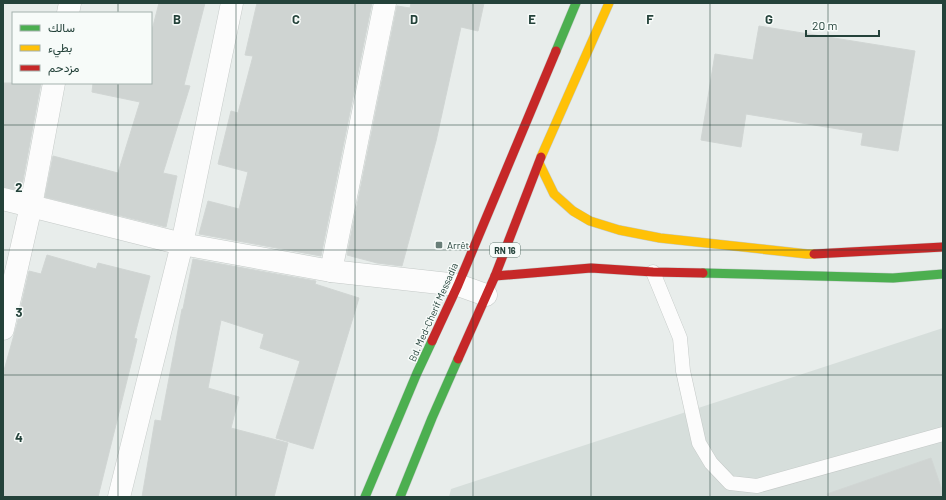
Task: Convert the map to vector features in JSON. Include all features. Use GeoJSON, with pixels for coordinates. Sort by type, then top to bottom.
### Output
{"type":"FeatureCollection","features":[{"type":"Feature","properties":{"kind":"main road","name":"Bd. Med-Cherif Messadia"},"geometry":{"type":"LineString","coordinates":[[365,497],[417,373],[458,285],[576,3]]}},
{"type":"Feature","properties":{"kind":"main road","name":"RN 16"},"geometry":{"type":"LineString","coordinates":[[400,497],[432,418],[490,285],[539,163],[609,3]]}},
{"type":"Feature","properties":{"kind":"main road"},"geometry":{"type":"LineString","coordinates":[[539,163],[554,194],[573,211],[590,221],[619,230],[660,238],[807,254],[943,247]]}},
{"type":"Feature","properties":{"kind":"main road"},"geometry":{"type":"LineString","coordinates":[[490,285],[591,268],[653,272],[893,278],[943,274]]}},
{"type":"Feature","properties":{"kind":"street"},"geometry":{"type":"LineString","coordinates":[[119,497],[182,244],[232,3]]}},
{"type":"Feature","properties":{"kind":"street"},"geometry":{"type":"LineString","coordinates":[[332,270],[385,3]]}},
{"type":"Feature","properties":{"kind":"street"},"geometry":{"type":"LineString","coordinates":[[3,329],[31,206],[54,84]]}},
{"type":"Feature","properties":{"kind":"street"},"geometry":{"type":"LineString","coordinates":[[3,199],[182,244],[332,270],[458,285],[490,285]]}},
{"type":"Feature","properties":{"kind":"lane"},"geometry":{"type":"LineString","coordinates":[[653,272],[680,338],[683,372],[699,443],[711,463],[730,483],[757,486],[943,434]]}},
{"type":"Feature","properties":{"kind":"shaded area"},"geometry":{"type":"Polygon","coordinates":[[[943,328],[943,497],[449,497],[451,489],[943,328]]]}},
{"type":"Feature","properties":{"kind":"building"},"geometry":{"type":"Polygon","coordinates":[[[159,3],[205,3],[184,85],[190,86],[163,173],[177,176],[166,227],[45,197],[53,156],[118,173],[140,102],[92,92],[93,84],[152,84],[152,30],[159,3]]]}},
{"type":"Feature","properties":{"kind":"building"},"geometry":{"type":"Polygon","coordinates":[[[257,3],[372,3],[321,256],[199,234],[208,201],[239,209],[248,172],[218,164],[231,111],[238,113],[253,56],[245,55],[257,3]]]}},
{"type":"Feature","properties":{"kind":"building"},"geometry":{"type":"Polygon","coordinates":[[[411,3],[484,3],[478,31],[461,27],[436,141],[402,266],[377,263],[347,255],[397,6],[410,8],[411,3]]]}},
{"type":"Feature","properties":{"kind":"building"},"geometry":{"type":"Polygon","coordinates":[[[759,26],[915,51],[898,151],[861,145],[863,133],[746,114],[741,147],[701,140],[715,54],[753,60],[759,26]]]}},
{"type":"Feature","properties":{"kind":"building"},"geometry":{"type":"Polygon","coordinates":[[[3,83],[41,84],[21,191],[3,187],[3,83]]]}},
{"type":"Feature","properties":{"kind":"building"},"geometry":{"type":"Polygon","coordinates":[[[47,255],[96,269],[98,263],[150,276],[134,338],[137,339],[134,352],[98,497],[3,497],[3,374],[17,324],[29,271],[41,274],[47,255]]]}},
{"type":"Feature","properties":{"kind":"building"},"geometry":{"type":"Polygon","coordinates":[[[193,259],[316,281],[315,284],[359,298],[313,449],[276,438],[300,361],[260,348],[264,334],[221,320],[208,388],[239,397],[231,428],[288,443],[274,497],[142,497],[155,420],[161,421],[193,259]]]}},
{"type":"Feature","properties":{"kind":"building"},"geometry":{"type":"Polygon","coordinates":[[[931,458],[943,497],[828,497],[827,494],[931,458]]]}},
{"type":"Feature","properties":{"kind":"traffic: fast"},"geometry":{"type":"LineString","coordinates":[[556,51],[576,3]]}},
{"type":"Feature","properties":{"kind":"traffic: fast"},"geometry":{"type":"LineString","coordinates":[[703,273],[893,278],[943,274]]}},
{"type":"Feature","properties":{"kind":"traffic: fast"},"geometry":{"type":"LineString","coordinates":[[365,497],[432,341]]}},
{"type":"Feature","properties":{"kind":"traffic: fast"},"geometry":{"type":"LineString","coordinates":[[400,497],[458,359]]}},
{"type":"Feature","properties":{"kind":"traffic: slow"},"geometry":{"type":"LineString","coordinates":[[541,157],[609,3]]}},
{"type":"Feature","properties":{"kind":"traffic: slow"},"geometry":{"type":"LineString","coordinates":[[539,163],[554,194],[573,211],[590,221],[619,230],[660,238],[814,254]]}},
{"type":"Feature","properties":{"kind":"traffic: jam"},"geometry":{"type":"LineString","coordinates":[[432,341],[458,285],[556,51]]}},
{"type":"Feature","properties":{"kind":"traffic: jam"},"geometry":{"type":"LineString","coordinates":[[458,359],[495,276],[541,157]]}},
{"type":"Feature","properties":{"kind":"traffic: jam"},"geometry":{"type":"LineString","coordinates":[[814,254],[943,247]]}},
{"type":"Feature","properties":{"kind":"traffic: jam"},"geometry":{"type":"LineString","coordinates":[[495,276],[591,268],[653,272],[703,273]]}},
{"type":"Feature","properties":{"kind":"place","name":"Arrêt"},"geometry":{"type":"Point","coordinates":[439,245]}}]}
